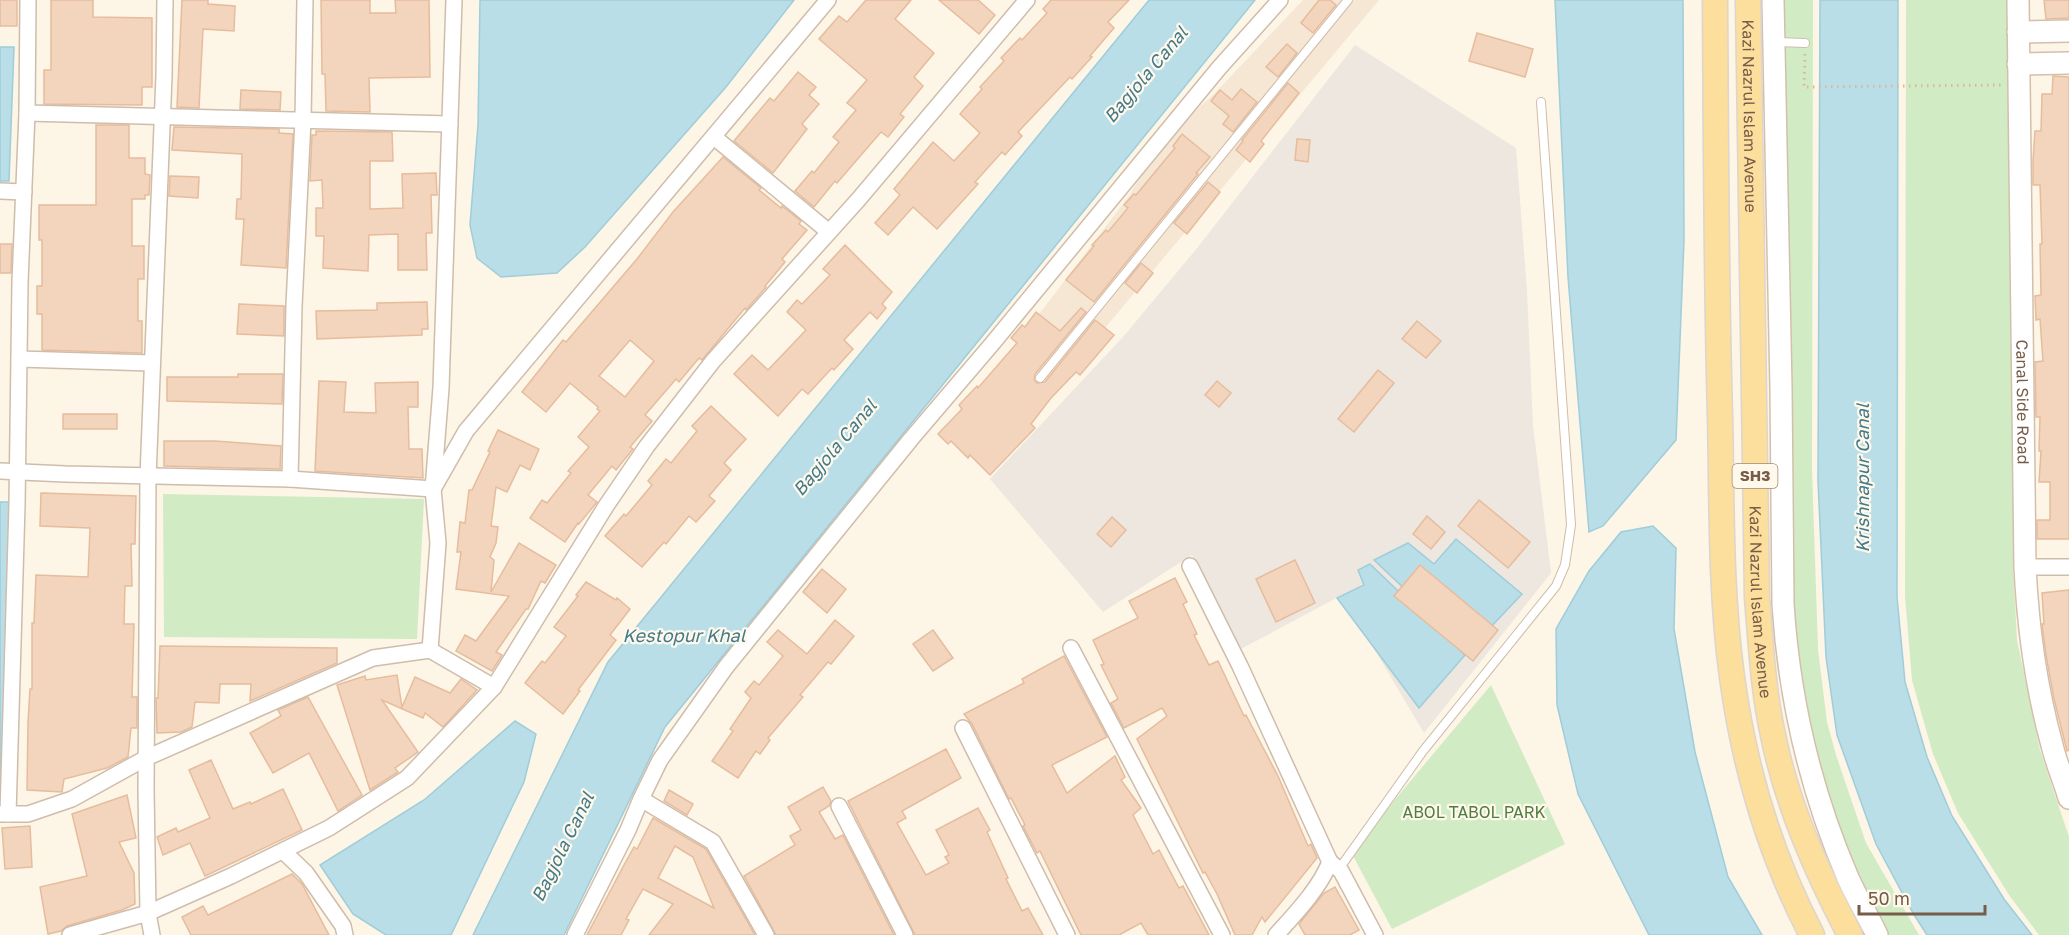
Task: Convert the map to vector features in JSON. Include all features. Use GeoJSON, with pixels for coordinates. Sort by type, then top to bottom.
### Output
{"type":"FeatureCollection","features":[{"type":"Feature","properties":{"kind":"main road","name":"Kazi Nazrul Islam Avenue"},"geometry":{"type":"LineString","coordinates":[[1715,0],[1723,572],[1731,675],[1747,763],[1760,807],[1778,860],[1812,935]]}},
{"type":"Feature","properties":{"kind":"main road","name":"Kazi Nazrul Islam Avenue"},"geometry":{"type":"LineString","coordinates":[[1748,0],[1757,598],[1763,673],[1773,735],[1790,797],[1810,851],[1850,935]]}},
{"type":"Feature","properties":{"kind":"street"},"geometry":{"type":"LineString","coordinates":[[28,0],[17,472],[4,814],[28,814],[72,799],[146,758],[373,658],[430,650],[494,687]]}},
{"type":"Feature","properties":{"kind":"street"},"geometry":{"type":"LineString","coordinates":[[152,935],[148,913],[146,758],[148,477],[163,117],[165,0]]}},
{"type":"Feature","properties":{"kind":"street"},"geometry":{"type":"LineString","coordinates":[[290,479],[305,0]]}},
{"type":"Feature","properties":{"kind":"street"},"geometry":{"type":"LineString","coordinates":[[430,650],[438,543],[433,489],[441,388],[454,0]]}},
{"type":"Feature","properties":{"kind":"street"},"geometry":{"type":"LineString","coordinates":[[433,489],[465,431],[828,0]]}},
{"type":"Feature","properties":{"kind":"street"},"geometry":{"type":"LineString","coordinates":[[70,935],[148,913],[231,876],[329,828],[406,778],[494,687],[606,506],[647,446],[713,361],[829,232],[1027,0]]}},
{"type":"Feature","properties":{"kind":"street"},"geometry":{"type":"LineString","coordinates":[[575,935],[660,760],[726,667],[1219,68],[1280,0]]}},
{"type":"Feature","properties":{"kind":"street"},"geometry":{"type":"LineString","coordinates":[[1773,0],[1785,636],[1804,744],[1827,826],[1849,879],[1877,935]]}},
{"type":"Feature","properties":{"kind":"street","name":"Canal Side Road"},"geometry":{"type":"LineString","coordinates":[[2018,0],[2025,567],[2028,621],[2036,674],[2052,747],[2069,798]]}},
{"type":"Feature","properties":{"kind":"street"},"geometry":{"type":"LineString","coordinates":[[2018,32],[2069,32]]}},
{"type":"Feature","properties":{"kind":"street"},"geometry":{"type":"LineString","coordinates":[[2019,63],[2069,63]]}},
{"type":"Feature","properties":{"kind":"street"},"geometry":{"type":"LineString","coordinates":[[27,113],[450,124]]}},
{"type":"Feature","properties":{"kind":"street"},"geometry":{"type":"LineString","coordinates":[[714,136],[829,232]]}},
{"type":"Feature","properties":{"kind":"street"},"geometry":{"type":"LineString","coordinates":[[0,191],[24,192]]}},
{"type":"Feature","properties":{"kind":"street"},"geometry":{"type":"LineString","coordinates":[[19,359],[152,363]]}},
{"type":"Feature","properties":{"kind":"street"},"geometry":{"type":"LineString","coordinates":[[0,471],[148,477],[290,479],[433,489]]}},
{"type":"Feature","properties":{"kind":"street"},"geometry":{"type":"LineString","coordinates":[[1190,566],[1334,865],[1375,935]]}},
{"type":"Feature","properties":{"kind":"street"},"geometry":{"type":"LineString","coordinates":[[2025,567],[2069,567]]}},
{"type":"Feature","properties":{"kind":"street"},"geometry":{"type":"LineString","coordinates":[[1071,648],[1222,935]]}},
{"type":"Feature","properties":{"kind":"street"},"geometry":{"type":"LineString","coordinates":[[963,728],[1067,935]]}},
{"type":"Feature","properties":{"kind":"street"},"geometry":{"type":"LineString","coordinates":[[641,799],[713,842],[766,935]]}},
{"type":"Feature","properties":{"kind":"street"},"geometry":{"type":"LineString","coordinates":[[839,806],[905,935]]}},
{"type":"Feature","properties":{"kind":"street"},"geometry":{"type":"LineString","coordinates":[[283,850],[306,873],[343,926],[345,935]]}},
{"type":"Feature","properties":{"kind":"street"},"geometry":{"type":"LineString","coordinates":[[1276,935],[1334,865]]}},
{"type":"Feature","properties":{"kind":"lane"},"geometry":{"type":"LineString","coordinates":[[1040,378],[1348,0]]}},
{"type":"Feature","properties":{"kind":"lane"},"geometry":{"type":"LineString","coordinates":[[1773,42],[1805,43]]}},
{"type":"Feature","properties":{"kind":"lane"},"geometry":{"type":"LineString","coordinates":[[1334,865],[1556,586],[1565,565],[1570,525],[1541,102]]}},
{"type":"Feature","properties":{"kind":"path"},"geometry":{"type":"LineString","coordinates":[[1805,43],[1804,87],[2018,85]]}},
{"type":"Feature","properties":{"kind":"shaded area"},"geometry":{"type":"Polygon","coordinates":[[[1303,0],[1379,0],[1055,388],[1011,351],[1129,196],[1159,144],[1214,94],[1303,0]]]}},
{"type":"Feature","properties":{"kind":"shaded area"},"geometry":{"type":"Polygon","coordinates":[[[1355,45],[1516,148],[1527,291],[1533,425],[1551,573],[1424,733],[1342,595],[1239,650],[1192,555],[1103,612],[990,479],[1123,337],[1198,247],[1355,45]]]}},
{"type":"Feature","properties":{"kind":"green space"},"geometry":{"type":"Polygon","coordinates":[[[1771,0],[1813,0],[1812,470],[1818,650],[1827,722],[1866,843],[1919,935],[1870,935],[1789,694],[1771,0]]]}},
{"type":"Feature","properties":{"kind":"green space"},"geometry":{"type":"Polygon","coordinates":[[[1906,0],[2007,0],[2013,566],[2017,640],[2040,750],[2069,837],[2069,935],[2039,935],[2009,895],[1958,813],[1933,754],[1912,680],[1905,596],[1906,0]]]}},
{"type":"Feature","properties":{"kind":"green space"},"geometry":{"type":"Polygon","coordinates":[[[163,494],[424,499],[417,639],[164,637],[163,494]]]}},
{"type":"Feature","properties":{"kind":"green space","name":"ABOL TABOL PARK"},"geometry":{"type":"Polygon","coordinates":[[[1491,685],[1565,844],[1392,929],[1351,852],[1491,685]]]}},
{"type":"Feature","properties":{"kind":"water"},"geometry":{"type":"Polygon","coordinates":[[[480,0],[794,0],[726,87],[585,247],[557,273],[501,277],[477,258],[470,225],[478,125],[480,0]]]}},
{"type":"Feature","properties":{"kind":"water","name":"Kestopur Khal"},"geometry":{"type":"Polygon","coordinates":[[[1149,0],[1255,0],[665,727],[564,935],[473,935],[608,662],[1149,0]]]}},
{"type":"Feature","properties":{"kind":"water"},"geometry":{"type":"Polygon","coordinates":[[[1555,0],[1683,0],[1684,240],[1676,440],[1603,526],[1589,532],[1568,277],[1555,0]]]}},
{"type":"Feature","properties":{"kind":"water","name":"Krishnapur Canal"},"geometry":{"type":"Polygon","coordinates":[[[1820,0],[1898,0],[1897,597],[1905,682],[1927,757],[1952,816],[2004,899],[2032,935],[1927,935],[1876,844],[1837,735],[1826,657],[1818,481],[1820,0]]]}},
{"type":"Feature","properties":{"kind":"water"},"geometry":{"type":"Polygon","coordinates":[[[0,47],[14,47],[9,181],[0,181],[0,47]]]}},
{"type":"Feature","properties":{"kind":"water"},"geometry":{"type":"Polygon","coordinates":[[[0,502],[10,502],[4,794],[0,794],[0,502]]]}},
{"type":"Feature","properties":{"kind":"water"},"geometry":{"type":"Polygon","coordinates":[[[1653,526],[1676,548],[1674,629],[1695,752],[1728,877],[1762,935],[1649,935],[1578,794],[1557,705],[1556,629],[1589,571],[1621,532],[1653,526]]]}},
{"type":"Feature","properties":{"kind":"water"},"geometry":{"type":"Polygon","coordinates":[[[1456,539],[1522,594],[1469,650],[1374,560],[1408,543],[1434,564],[1456,539]]]}},
{"type":"Feature","properties":{"kind":"water"},"geometry":{"type":"Polygon","coordinates":[[[1370,564],[1465,655],[1419,708],[1337,598],[1364,585],[1358,570],[1370,564]]]}},
{"type":"Feature","properties":{"kind":"water"},"geometry":{"type":"Polygon","coordinates":[[[515,721],[536,734],[524,782],[451,935],[386,935],[353,914],[320,865],[424,800],[515,721]]]}},
{"type":"Feature","properties":{"kind":"building"},"geometry":{"type":"Polygon","coordinates":[[[0,0],[17,0],[17,26],[0,26],[0,0]]]}},
{"type":"Feature","properties":{"kind":"building"},"geometry":{"type":"Polygon","coordinates":[[[51,0],[93,0],[93,17],[152,18],[152,87],[142,87],[142,105],[44,104],[44,70],[51,70],[51,0]]]}},
{"type":"Feature","properties":{"kind":"building"},"geometry":{"type":"Polygon","coordinates":[[[182,0],[208,0],[208,4],[235,6],[234,31],[203,29],[199,108],[177,107],[182,0]]]}},
{"type":"Feature","properties":{"kind":"building"},"geometry":{"type":"Polygon","coordinates":[[[321,0],[370,0],[370,13],[396,13],[395,0],[429,0],[430,77],[369,78],[370,112],[326,111],[325,74],[322,74],[321,0]]]}},
{"type":"Feature","properties":{"kind":"building"},"geometry":{"type":"Polygon","coordinates":[[[866,0],[911,0],[895,19],[934,53],[914,77],[923,86],[900,114],[904,117],[888,137],[881,132],[814,207],[795,191],[812,171],[814,173],[839,142],[833,137],[856,110],[847,103],[867,80],[819,39],[839,16],[847,22],[866,0]]]}},
{"type":"Feature","properties":{"kind":"building"},"geometry":{"type":"Polygon","coordinates":[[[939,0],[978,0],[995,15],[979,34],[939,0]]]}},
{"type":"Feature","properties":{"kind":"building"},"geometry":{"type":"Polygon","coordinates":[[[1051,0],[1129,0],[1108,22],[1114,28],[1090,56],[1092,57],[1018,132],[1022,136],[1005,155],[1002,152],[975,182],[978,184],[937,229],[913,207],[888,235],[875,223],[900,195],[894,189],[933,142],[954,161],[980,133],[960,114],[982,89],[980,87],[1004,61],[1001,58],[1020,38],[1022,40],[1047,13],[1043,9],[1051,0]]]}},
{"type":"Feature","properties":{"kind":"building"},"geometry":{"type":"Polygon","coordinates":[[[1319,0],[1330,0],[1336,5],[1313,33],[1301,23],[1319,0]]]}},
{"type":"Feature","properties":{"kind":"building"},"geometry":{"type":"Polygon","coordinates":[[[2044,0],[2069,0],[2069,18],[2046,19],[2044,0]]]}},
{"type":"Feature","properties":{"kind":"building"},"geometry":{"type":"Polygon","coordinates":[[[1477,33],[1533,49],[1525,77],[1469,61],[1477,33]]]}},
{"type":"Feature","properties":{"kind":"building"},"geometry":{"type":"Polygon","coordinates":[[[1287,44],[1297,53],[1278,77],[1266,67],[1287,44]]]}},
{"type":"Feature","properties":{"kind":"building"},"geometry":{"type":"Polygon","coordinates":[[[798,72],[816,87],[809,95],[819,104],[802,124],[807,129],[773,173],[734,141],[770,98],[774,101],[798,72]]]}},
{"type":"Feature","properties":{"kind":"building"},"geometry":{"type":"Polygon","coordinates":[[[2053,76],[2069,77],[2069,539],[2037,539],[2037,520],[2050,520],[2050,482],[2039,482],[2040,417],[2036,417],[2035,362],[2043,361],[2040,319],[2036,320],[2035,296],[2041,295],[2040,244],[2042,244],[2040,185],[2033,185],[2033,161],[2035,131],[2041,131],[2042,94],[2052,94],[2053,76]]]}},
{"type":"Feature","properties":{"kind":"building"},"geometry":{"type":"Polygon","coordinates":[[[1288,83],[1299,93],[1261,141],[1264,144],[1250,162],[1236,150],[1288,83]]]}},
{"type":"Feature","properties":{"kind":"building"},"geometry":{"type":"Polygon","coordinates":[[[1241,89],[1257,102],[1233,132],[1223,124],[1229,116],[1211,101],[1220,90],[1232,100],[1241,89]]]}},
{"type":"Feature","properties":{"kind":"building"},"geometry":{"type":"Polygon","coordinates":[[[241,90],[281,92],[280,110],[240,109],[241,90]]]}},
{"type":"Feature","properties":{"kind":"building"},"geometry":{"type":"Polygon","coordinates":[[[96,125],[129,125],[129,158],[145,158],[145,174],[150,175],[149,195],[145,195],[145,199],[132,199],[132,246],[144,246],[144,279],[138,279],[138,321],[142,321],[142,353],[42,350],[42,314],[37,314],[37,286],[42,286],[39,205],[96,205],[96,125]]]}},
{"type":"Feature","properties":{"kind":"building"},"geometry":{"type":"Polygon","coordinates":[[[174,127],[279,129],[279,133],[293,134],[286,268],[241,265],[244,219],[236,219],[237,199],[241,199],[242,154],[172,150],[174,127]]]}},
{"type":"Feature","properties":{"kind":"building"},"geometry":{"type":"Polygon","coordinates":[[[316,131],[392,132],[393,161],[370,161],[370,209],[403,208],[402,174],[436,173],[437,195],[431,195],[432,233],[426,233],[427,270],[398,270],[398,234],[369,235],[368,271],[323,268],[324,236],[316,236],[316,208],[323,208],[322,180],[310,181],[312,135],[316,135],[316,131]]]}},
{"type":"Feature","properties":{"kind":"building"},"geometry":{"type":"Polygon","coordinates":[[[1182,134],[1210,157],[1094,302],[1066,280],[1094,246],[1092,245],[1106,230],[1108,232],[1128,208],[1124,205],[1134,194],[1136,195],[1175,148],[1173,146],[1182,134]]]}},
{"type":"Feature","properties":{"kind":"building"},"geometry":{"type":"Polygon","coordinates":[[[1297,139],[1310,140],[1308,162],[1295,160],[1297,139]]]}},
{"type":"Feature","properties":{"kind":"building"},"geometry":{"type":"Polygon","coordinates":[[[723,157],[761,188],[759,190],[801,221],[799,224],[807,230],[782,259],[785,262],[746,310],[745,308],[702,360],[699,358],[679,382],[676,379],[645,415],[652,421],[630,447],[633,449],[616,470],[612,466],[588,495],[597,502],[565,542],[530,518],[542,500],[547,503],[571,473],[568,471],[589,447],[578,437],[600,411],[570,383],[546,412],[522,392],[563,340],[566,342],[637,259],[673,212],[723,157]],[[630,340],[599,376],[625,397],[654,361],[630,340]]]}},
{"type":"Feature","properties":{"kind":"building"},"geometry":{"type":"Polygon","coordinates":[[[170,176],[199,177],[198,198],[169,196],[170,176]]]}},
{"type":"Feature","properties":{"kind":"building"},"geometry":{"type":"Polygon","coordinates":[[[1208,182],[1220,192],[1187,234],[1174,223],[1208,182]]]}},
{"type":"Feature","properties":{"kind":"building"},"geometry":{"type":"Polygon","coordinates":[[[0,244],[12,244],[11,273],[0,273],[0,244]]]}},
{"type":"Feature","properties":{"kind":"building"},"geometry":{"type":"Polygon","coordinates":[[[845,245],[892,292],[882,304],[886,308],[877,319],[870,312],[844,340],[853,349],[808,394],[802,389],[778,416],[734,374],[752,355],[768,370],[806,330],[787,312],[797,300],[802,304],[830,275],[823,269],[845,245]]]}},
{"type":"Feature","properties":{"kind":"building"},"geometry":{"type":"Polygon","coordinates":[[[1141,263],[1153,273],[1137,293],[1125,283],[1141,263]]]}},
{"type":"Feature","properties":{"kind":"building"},"geometry":{"type":"Polygon","coordinates":[[[427,302],[428,329],[422,329],[422,335],[317,339],[316,311],[377,310],[377,303],[427,302]]]}},
{"type":"Feature","properties":{"kind":"building"},"geometry":{"type":"Polygon","coordinates":[[[239,304],[284,306],[284,336],[237,334],[239,304]]]}},
{"type":"Feature","properties":{"kind":"building"},"geometry":{"type":"Polygon","coordinates":[[[1081,308],[1086,312],[1035,374],[1034,380],[1037,383],[1045,382],[1095,320],[1114,335],[1080,375],[1076,372],[1051,398],[1031,424],[1035,428],[990,475],[970,455],[968,458],[951,441],[948,444],[938,434],[962,409],[959,405],[977,386],[978,388],[1017,343],[1011,338],[1022,325],[1025,327],[1036,312],[1060,331],[1081,308]]]}},
{"type":"Feature","properties":{"kind":"building"},"geometry":{"type":"Polygon","coordinates":[[[1417,321],[1441,341],[1426,358],[1402,339],[1417,321]]]}},
{"type":"Feature","properties":{"kind":"building"},"geometry":{"type":"Polygon","coordinates":[[[1378,370],[1394,383],[1354,432],[1338,419],[1378,370]]]}},
{"type":"Feature","properties":{"kind":"building"},"geometry":{"type":"Polygon","coordinates":[[[238,374],[283,374],[282,404],[167,401],[167,377],[238,377],[238,374]]]}},
{"type":"Feature","properties":{"kind":"building"},"geometry":{"type":"Polygon","coordinates":[[[319,381],[346,382],[344,412],[376,413],[375,383],[418,382],[418,407],[408,407],[409,449],[422,449],[423,478],[315,471],[319,381]]]}},
{"type":"Feature","properties":{"kind":"building"},"geometry":{"type":"Polygon","coordinates":[[[1217,381],[1231,393],[1219,407],[1205,395],[1217,381]]]}},
{"type":"Feature","properties":{"kind":"building"},"geometry":{"type":"Polygon","coordinates":[[[711,406],[746,439],[724,463],[731,470],[709,496],[715,501],[696,522],[689,516],[666,544],[664,542],[642,567],[605,536],[624,514],[626,516],[652,485],[648,481],[666,459],[671,463],[697,431],[692,426],[711,406]]]}},
{"type":"Feature","properties":{"kind":"building"},"geometry":{"type":"Polygon","coordinates":[[[63,414],[117,414],[117,429],[63,429],[63,414]]]}},
{"type":"Feature","properties":{"kind":"building"},"geometry":{"type":"Polygon","coordinates":[[[498,430],[539,449],[530,470],[520,465],[507,492],[496,487],[491,526],[498,527],[496,543],[490,557],[494,560],[491,592],[519,543],[556,565],[545,583],[541,581],[528,609],[496,652],[502,655],[492,671],[456,651],[465,635],[476,641],[509,596],[456,589],[461,552],[457,552],[460,522],[465,523],[469,490],[472,490],[498,430]]]}},
{"type":"Feature","properties":{"kind":"building"},"geometry":{"type":"Polygon","coordinates":[[[164,441],[215,441],[281,446],[280,469],[164,466],[164,441]]]}},
{"type":"Feature","properties":{"kind":"building"},"geometry":{"type":"Polygon","coordinates":[[[41,493],[136,496],[135,544],[131,544],[132,586],[125,586],[124,624],[134,624],[132,697],[137,697],[137,728],[131,728],[128,757],[107,768],[64,779],[62,792],[27,790],[28,722],[30,689],[32,689],[32,623],[34,623],[36,575],[88,577],[90,528],[40,526],[41,493]]]}},
{"type":"Feature","properties":{"kind":"building"},"geometry":{"type":"Polygon","coordinates":[[[1479,500],[1530,542],[1508,568],[1458,526],[1479,500]]]}},
{"type":"Feature","properties":{"kind":"building"},"geometry":{"type":"Polygon","coordinates":[[[1427,516],[1445,532],[1431,549],[1413,534],[1427,516]]]}},
{"type":"Feature","properties":{"kind":"building"},"geometry":{"type":"Polygon","coordinates":[[[1112,517],[1126,530],[1111,547],[1097,534],[1112,517]]]}},
{"type":"Feature","properties":{"kind":"building"},"geometry":{"type":"Polygon","coordinates":[[[1295,560],[1315,603],[1276,622],[1256,579],[1295,560]]]}},
{"type":"Feature","properties":{"kind":"building"},"geometry":{"type":"Polygon","coordinates":[[[1420,565],[1498,630],[1473,661],[1394,596],[1420,565]]]}},
{"type":"Feature","properties":{"kind":"building"},"geometry":{"type":"Polygon","coordinates":[[[822,569],[846,589],[827,613],[803,592],[822,569]]]}},
{"type":"Feature","properties":{"kind":"building"},"geometry":{"type":"Polygon","coordinates":[[[1175,578],[1187,602],[1183,604],[1197,634],[1194,635],[1209,665],[1218,661],[1244,716],[1246,715],[1278,776],[1308,846],[1311,844],[1317,858],[1265,922],[1262,917],[1252,935],[1235,935],[1217,894],[1205,872],[1203,873],[1137,739],[1167,716],[1162,708],[1124,728],[1111,703],[1118,699],[1101,665],[1104,664],[1093,640],[1138,618],[1129,601],[1175,578]]]}},
{"type":"Feature","properties":{"kind":"building"},"geometry":{"type":"Polygon","coordinates":[[[586,582],[616,600],[617,598],[630,609],[610,635],[616,640],[563,714],[525,683],[542,661],[545,663],[566,636],[554,627],[586,582]]]}},
{"type":"Feature","properties":{"kind":"building"},"geometry":{"type":"Polygon","coordinates":[[[2069,590],[2069,750],[2067,751],[2046,655],[2042,624],[2044,624],[2042,593],[2069,590]]]}},
{"type":"Feature","properties":{"kind":"building"},"geometry":{"type":"Polygon","coordinates":[[[835,620],[854,636],[831,664],[828,662],[800,695],[803,697],[768,738],[770,740],[760,754],[756,751],[738,778],[712,761],[733,731],[730,729],[751,698],[745,692],[754,681],[759,685],[783,656],[767,642],[778,630],[807,654],[835,620]]]}},
{"type":"Feature","properties":{"kind":"building"},"geometry":{"type":"Polygon","coordinates":[[[933,630],[953,658],[933,671],[913,644],[933,630]]]}},
{"type":"Feature","properties":{"kind":"building"},"geometry":{"type":"Polygon","coordinates":[[[160,646],[337,648],[337,663],[250,701],[251,684],[220,684],[219,703],[195,702],[192,727],[181,732],[157,733],[156,698],[158,698],[160,646]]]}},
{"type":"Feature","properties":{"kind":"building"},"geometry":{"type":"Polygon","coordinates":[[[1064,656],[1107,737],[1052,765],[1067,793],[1115,756],[1125,777],[1121,780],[1141,808],[1133,815],[1153,854],[1159,850],[1179,888],[1183,886],[1209,935],[1148,935],[1141,923],[1119,935],[1081,935],[1040,851],[1037,853],[1011,798],[1009,799],[972,724],[964,714],[1024,683],[1022,679],[1064,656]]]}},
{"type":"Feature","properties":{"kind":"building"},"geometry":{"type":"Polygon","coordinates":[[[397,675],[402,707],[415,677],[450,693],[461,679],[477,690],[443,727],[425,713],[423,718],[382,700],[418,752],[395,768],[398,772],[370,790],[337,685],[365,676],[366,680],[397,675]]]}},
{"type":"Feature","properties":{"kind":"building"},"geometry":{"type":"Polygon","coordinates":[[[308,697],[362,795],[338,811],[309,753],[273,773],[250,733],[281,716],[278,710],[308,697]]]}},
{"type":"Feature","properties":{"kind":"building"},"geometry":{"type":"Polygon","coordinates":[[[946,749],[961,778],[902,811],[906,818],[897,823],[926,875],[949,863],[945,857],[949,855],[936,830],[978,808],[990,830],[987,832],[1022,911],[1028,908],[1043,935],[915,935],[848,801],[946,749]]]}},
{"type":"Feature","properties":{"kind":"building"},"geometry":{"type":"Polygon","coordinates":[[[211,760],[233,809],[250,802],[251,804],[283,789],[302,830],[205,876],[190,843],[163,855],[157,837],[176,828],[178,832],[210,818],[189,770],[211,760]]]}},
{"type":"Feature","properties":{"kind":"building"},"geometry":{"type":"Polygon","coordinates":[[[823,787],[831,801],[829,806],[819,812],[835,839],[843,835],[894,935],[776,935],[744,876],[795,845],[790,836],[801,830],[788,807],[823,787]]]}},
{"type":"Feature","properties":{"kind":"building"},"geometry":{"type":"Polygon","coordinates":[[[669,790],[693,804],[687,815],[664,801],[669,790]]]}},
{"type":"Feature","properties":{"kind":"building"},"geometry":{"type":"Polygon","coordinates":[[[127,795],[136,838],[119,842],[134,873],[135,904],[48,934],[40,887],[87,876],[72,814],[127,795]]]}},
{"type":"Feature","properties":{"kind":"building"},"geometry":{"type":"Polygon","coordinates":[[[653,818],[706,849],[755,935],[649,935],[673,904],[643,889],[626,919],[629,920],[621,935],[587,935],[634,847],[637,849],[653,818]],[[675,846],[658,878],[714,908],[693,857],[675,846]]]}},
{"type":"Feature","properties":{"kind":"building"},"geometry":{"type":"Polygon","coordinates":[[[30,826],[32,867],[5,869],[2,828],[30,826]]]}},
{"type":"Feature","properties":{"kind":"building"},"geometry":{"type":"Polygon","coordinates":[[[292,874],[302,884],[329,935],[191,935],[182,917],[203,906],[208,915],[292,874]]]}},
{"type":"Feature","properties":{"kind":"building"},"geometry":{"type":"Polygon","coordinates":[[[1335,887],[1359,930],[1350,935],[1305,935],[1299,924],[1324,893],[1335,887]]]}},
{"type":"Feature","properties":{"kind":"water label","name":"Bagjola Canal"},"geometry":{"type":"Point","coordinates":[1146,75]}},
{"type":"Feature","properties":{"kind":"water label","name":"Bagjola Canal"},"geometry":{"type":"Point","coordinates":[835,448]}},
{"type":"Feature","properties":{"kind":"water label","name":"Bagjola Canal"},"geometry":{"type":"Point","coordinates":[563,847]}}]}
